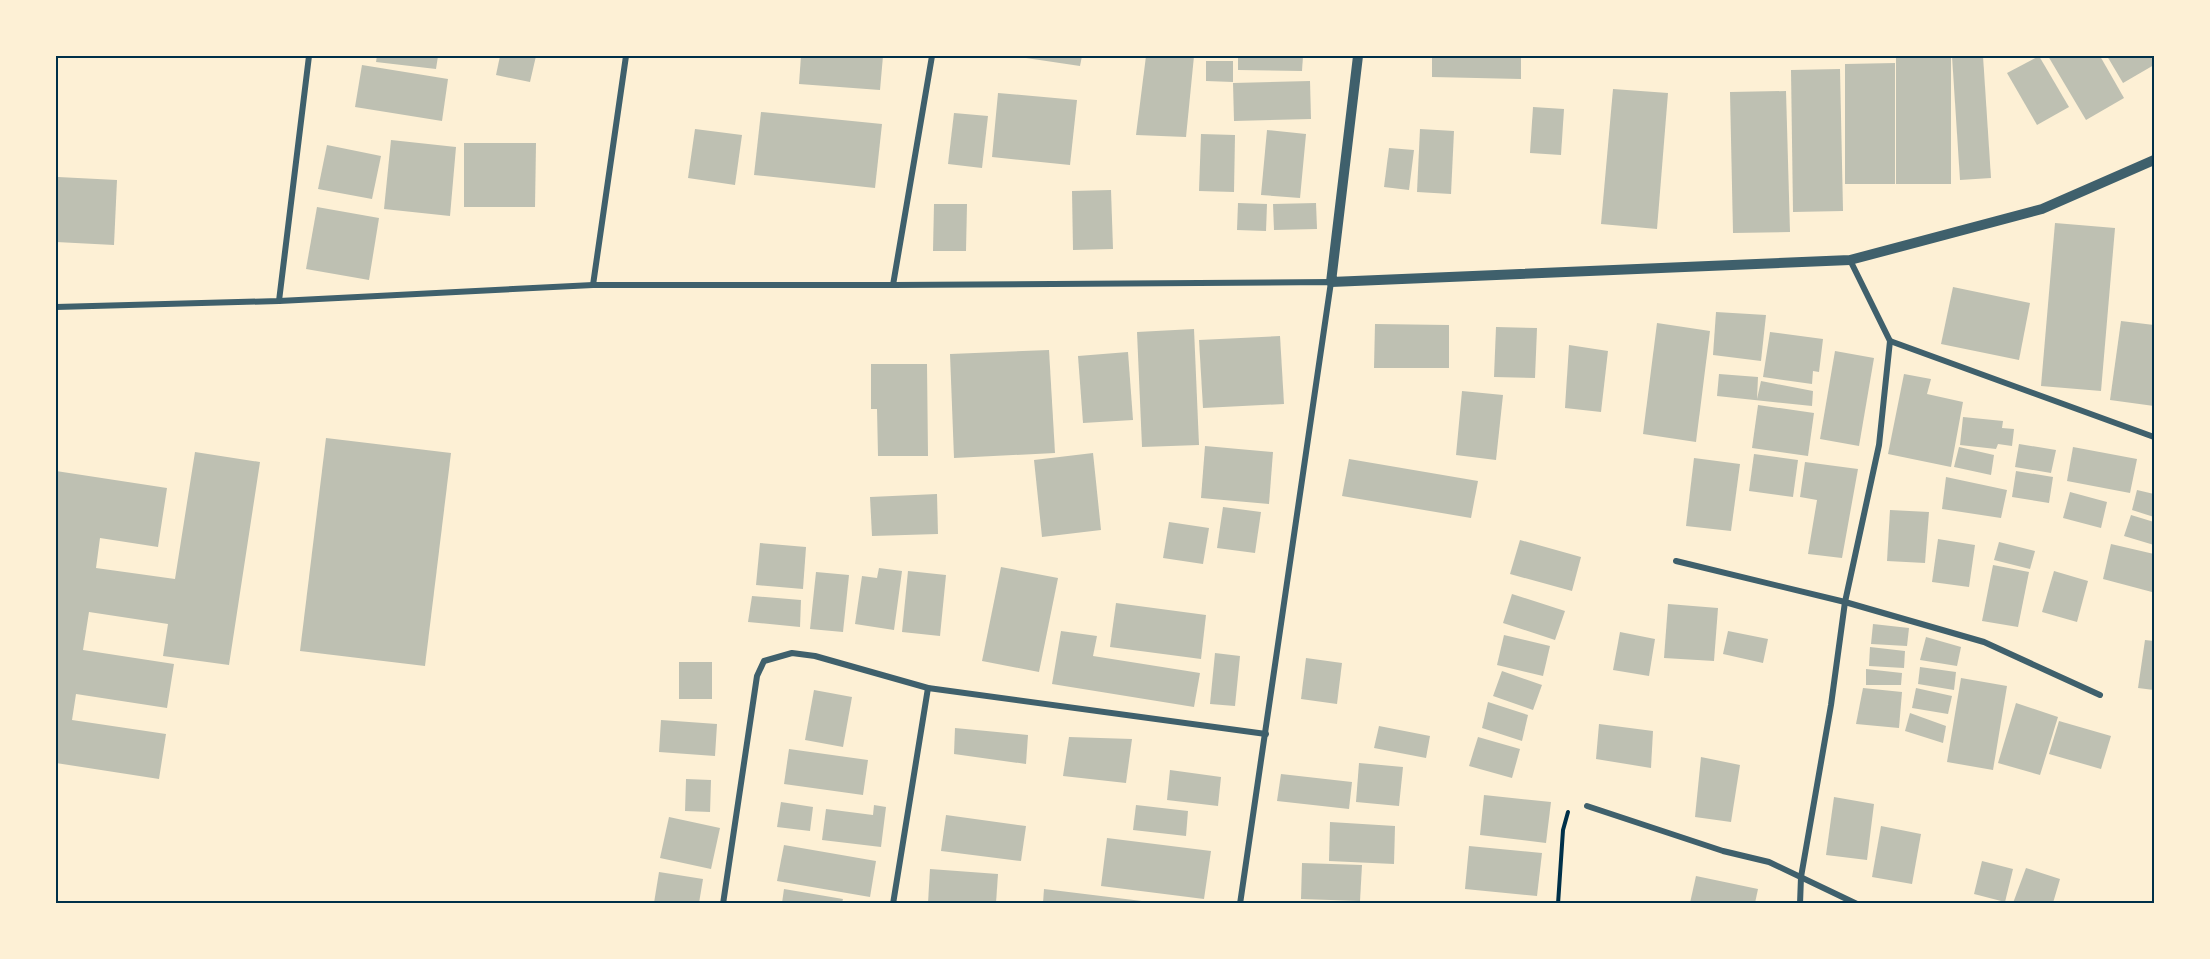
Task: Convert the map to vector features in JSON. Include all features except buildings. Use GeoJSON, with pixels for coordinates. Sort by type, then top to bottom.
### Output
{"type":"FeatureCollection","features":[{"type":"Feature","properties":{"kind":"street"},"geometry":{"type":"LineString","coordinates":[[279,301],[309,56]]}},
{"type":"Feature","properties":{"kind":"street"},"geometry":{"type":"LineString","coordinates":[[593,285],[626,56]]}},
{"type":"Feature","properties":{"kind":"street"},"geometry":{"type":"LineString","coordinates":[[893,285],[932,56]]}},
{"type":"Feature","properties":{"kind":"street"},"geometry":{"type":"LineString","coordinates":[[1240,903],[1331,282],[1358,56]]}},
{"type":"Feature","properties":{"kind":"street"},"geometry":{"type":"LineString","coordinates":[[56,307],[279,301],[593,285],[1331,282],[1850,261],[2042,209],[2154,160]]}},
{"type":"Feature","properties":{"kind":"street"},"geometry":{"type":"LineString","coordinates":[[1800,903],[1801,877],[1831,705],[1845,602],[1879,444],[1890,341],[1850,261]]}},
{"type":"Feature","properties":{"kind":"street"},"geometry":{"type":"LineString","coordinates":[[1890,341],[2154,437]]}},
{"type":"Feature","properties":{"kind":"street"},"geometry":{"type":"LineString","coordinates":[[1676,561],[1845,602],[1984,642],[2100,695]]}},
{"type":"Feature","properties":{"kind":"street"},"geometry":{"type":"LineString","coordinates":[[723,903],[757,676],[764,661],[792,653],[815,656],[928,688],[1266,734]]}},
{"type":"Feature","properties":{"kind":"street"},"geometry":{"type":"LineString","coordinates":[[893,903],[928,688]]}},
{"type":"Feature","properties":{"kind":"street"},"geometry":{"type":"LineString","coordinates":[[1587,806],[1722,851],[1769,862],[1857,903]]}},
{"type":"Feature","properties":{"kind":"path"},"geometry":{"type":"LineString","coordinates":[[1558,903],[1563,830],[1569,809],[1575,804],[1587,806]]}}]}
